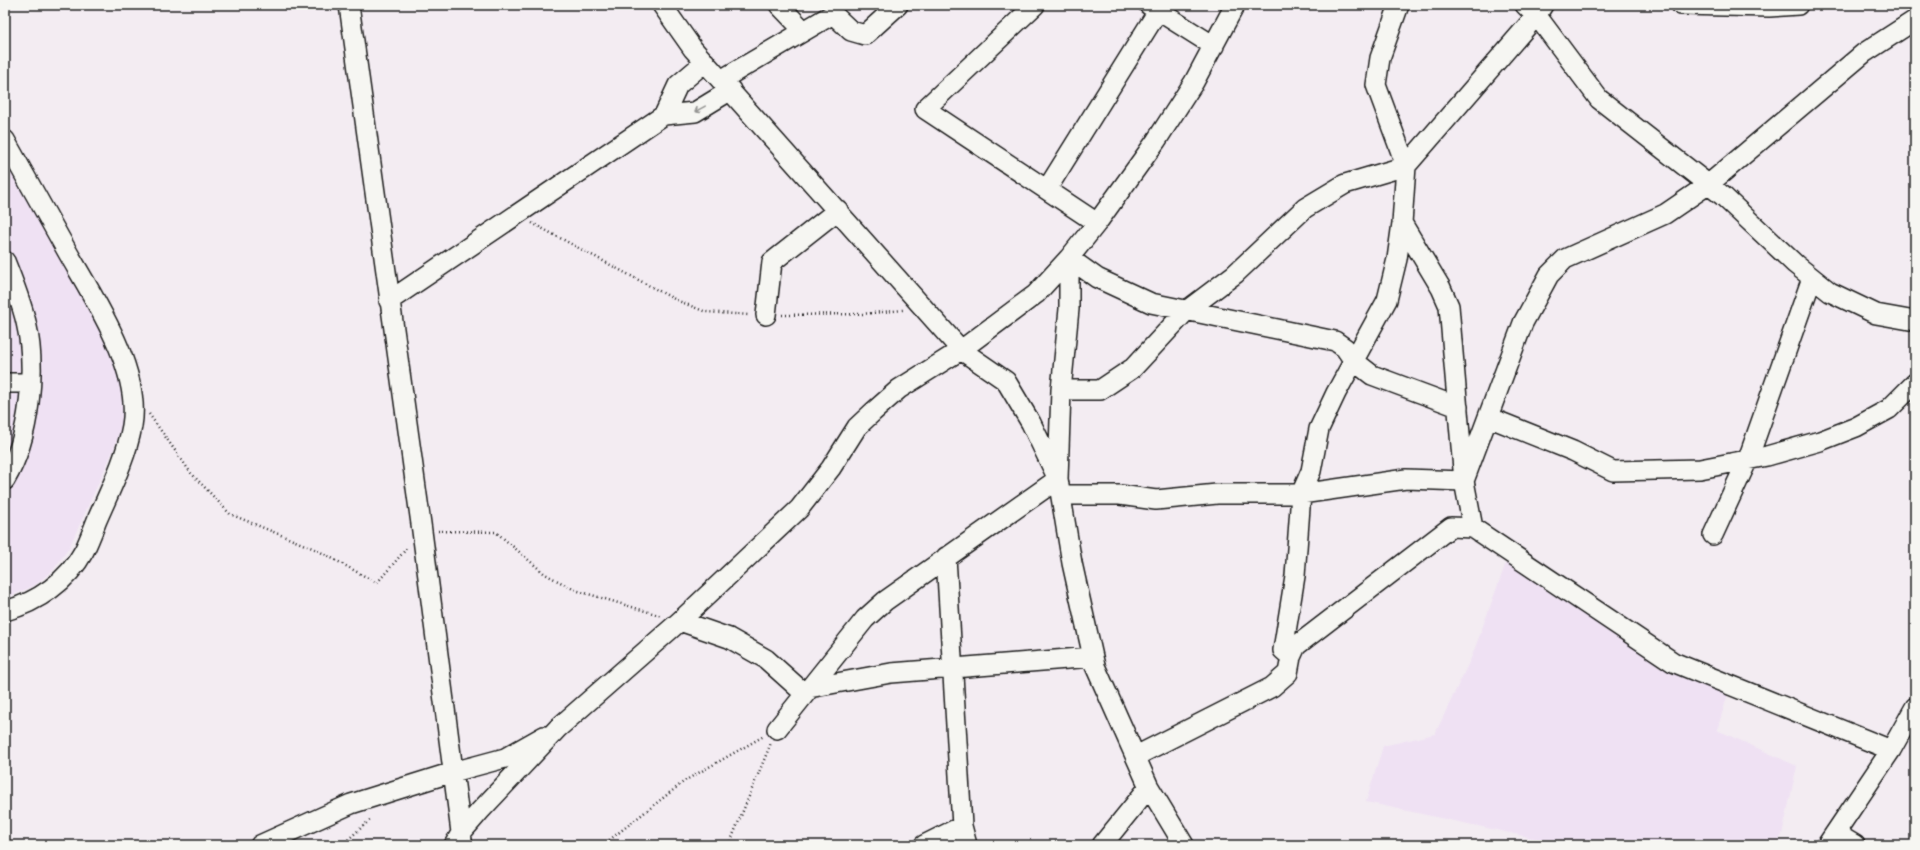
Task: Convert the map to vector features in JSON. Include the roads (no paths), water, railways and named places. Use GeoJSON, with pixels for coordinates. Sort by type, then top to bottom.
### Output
{"type":"FeatureCollection","features":[{"type":"Feature","properties":{"kind":"street"},"geometry":{"type":"LineString","coordinates":[[349,5],[422,531],[453,772],[460,841]]}},
{"type":"Feature","properties":{"kind":"street"},"geometry":{"type":"LineString","coordinates":[[662,5],[693,49],[838,210],[961,350],[1006,381],[1031,423],[1060,487]]}},
{"type":"Feature","properties":{"kind":"street"},"geometry":{"type":"LineString","coordinates":[[780,5],[804,31]]}},
{"type":"Feature","properties":{"kind":"street"},"geometry":{"type":"LineString","coordinates":[[389,301],[664,115],[695,112],[726,85],[804,31],[833,14],[851,31],[864,35],[898,5]]}},
{"type":"Feature","properties":{"kind":"street"},"geometry":{"type":"LineString","coordinates":[[1035,5],[925,109],[1097,223]]}},
{"type":"Feature","properties":{"kind":"street"},"geometry":{"type":"LineString","coordinates":[[460,841],[480,811],[558,728],[680,621],[799,509],[831,468],[857,427],[899,389],[961,350],[1036,294],[1069,258],[1097,223],[1156,140],[1194,82],[1235,5]]}},
{"type":"Feature","properties":{"kind":"street"},"geometry":{"type":"LineString","coordinates":[[1291,657],[1282,650],[1295,576],[1301,494],[1311,471],[1319,429],[1387,300],[1397,259],[1402,223],[1406,166],[1376,85],[1380,58],[1399,5]]}},
{"type":"Feature","properties":{"kind":"street"},"geometry":{"type":"LineString","coordinates":[[1681,5],[1769,7],[1798,5]]}},
{"type":"Feature","properties":{"kind":"street"},"geometry":{"type":"LineString","coordinates":[[1047,190],[1153,8],[1214,46]]}},
{"type":"Feature","properties":{"kind":"street"},"geometry":{"type":"LineString","coordinates":[[1061,390],[1100,390],[1133,368],[1186,311],[1235,274],[1305,208],[1345,184],[1406,166],[1535,9],[1600,99],[1724,196],[1795,264],[1812,278],[1830,292],[1876,314],[1915,321]]}},
{"type":"Feature","properties":{"kind":"street"},"geometry":{"type":"LineString","coordinates":[[1464,481],[1523,323],[1549,275],[1565,259],[1665,214],[1708,184],[1864,53],[1915,20]]}},
{"type":"Feature","properties":{"kind":"street"},"geometry":{"type":"LineString","coordinates":[[664,115],[678,85],[705,62]]}},
{"type":"Feature","properties":{"kind":"street"},"geometry":{"type":"LineString","coordinates":[[5,140],[102,314],[124,361],[132,390],[132,426],[124,454],[84,551],[63,578],[41,597],[5,611]]}},
{"type":"Feature","properties":{"kind":"street"},"geometry":{"type":"LineString","coordinates":[[766,315],[772,262],[838,210]]}},
{"type":"Feature","properties":{"kind":"street"},"geometry":{"type":"LineString","coordinates":[[1402,223],[1441,288],[1450,306],[1464,481],[1473,528]]}},
{"type":"Feature","properties":{"kind":"street"},"geometry":{"type":"LineString","coordinates":[[1069,258],[1097,278],[1151,303],[1336,341],[1345,348],[1354,361],[1372,375],[1458,407]]}},
{"type":"Feature","properties":{"kind":"street"},"geometry":{"type":"LineString","coordinates":[[1069,258],[1069,309],[1061,390],[1060,487],[1072,563],[1095,666],[1150,787],[1184,845]]}},
{"type":"Feature","properties":{"kind":"street"},"geometry":{"type":"LineString","coordinates":[[5,260],[18,292],[26,323],[31,352],[27,413],[22,440],[13,467],[5,480]]}},
{"type":"Feature","properties":{"kind":"street"},"geometry":{"type":"LineString","coordinates":[[1713,535],[1748,459],[1812,278]]}},
{"type":"Feature","properties":{"kind":"street"},"geometry":{"type":"LineString","coordinates":[[5,382],[30,383]]}},
{"type":"Feature","properties":{"kind":"street"},"geometry":{"type":"LineString","coordinates":[[1488,417],[1573,451],[1613,471],[1700,469],[1820,441],[1856,427],[1889,409],[1915,383]]}},
{"type":"Feature","properties":{"kind":"street"},"geometry":{"type":"LineString","coordinates":[[5,448],[22,440]]}},
{"type":"Feature","properties":{"kind":"street"},"geometry":{"type":"LineString","coordinates":[[777,729],[865,619],[885,601],[946,558],[1060,487],[1156,500],[1217,494],[1301,494],[1406,479],[1464,481]]}},
{"type":"Feature","properties":{"kind":"street"},"geometry":{"type":"LineString","coordinates":[[1136,756],[1272,687],[1288,673],[1291,657],[1296,646],[1436,537],[1451,527],[1473,528],[1673,662],[1891,750]]}},
{"type":"Feature","properties":{"kind":"street"},"geometry":{"type":"LineString","coordinates":[[946,558],[962,826],[967,845]]}},
{"type":"Feature","properties":{"kind":"street"},"geometry":{"type":"LineString","coordinates":[[680,621],[729,638],[766,659],[807,691]]}},
{"type":"Feature","properties":{"kind":"street"},"geometry":{"type":"LineString","coordinates":[[807,691],[891,673],[1093,657]]}},
{"type":"Feature","properties":{"kind":"street"},"geometry":{"type":"LineString","coordinates":[[1855,845],[1831,839],[1891,750],[1915,707]]}},
{"type":"Feature","properties":{"kind":"street"},"geometry":{"type":"LineString","coordinates":[[260,845],[351,804],[453,772],[505,758],[558,728]]}},
{"type":"Feature","properties":{"kind":"street"},"geometry":{"type":"LineString","coordinates":[[1102,845],[1150,787]]}},
{"type":"Feature","properties":{"kind":"street"},"geometry":{"type":"LineString","coordinates":[[924,845],[962,826]]}}]}
